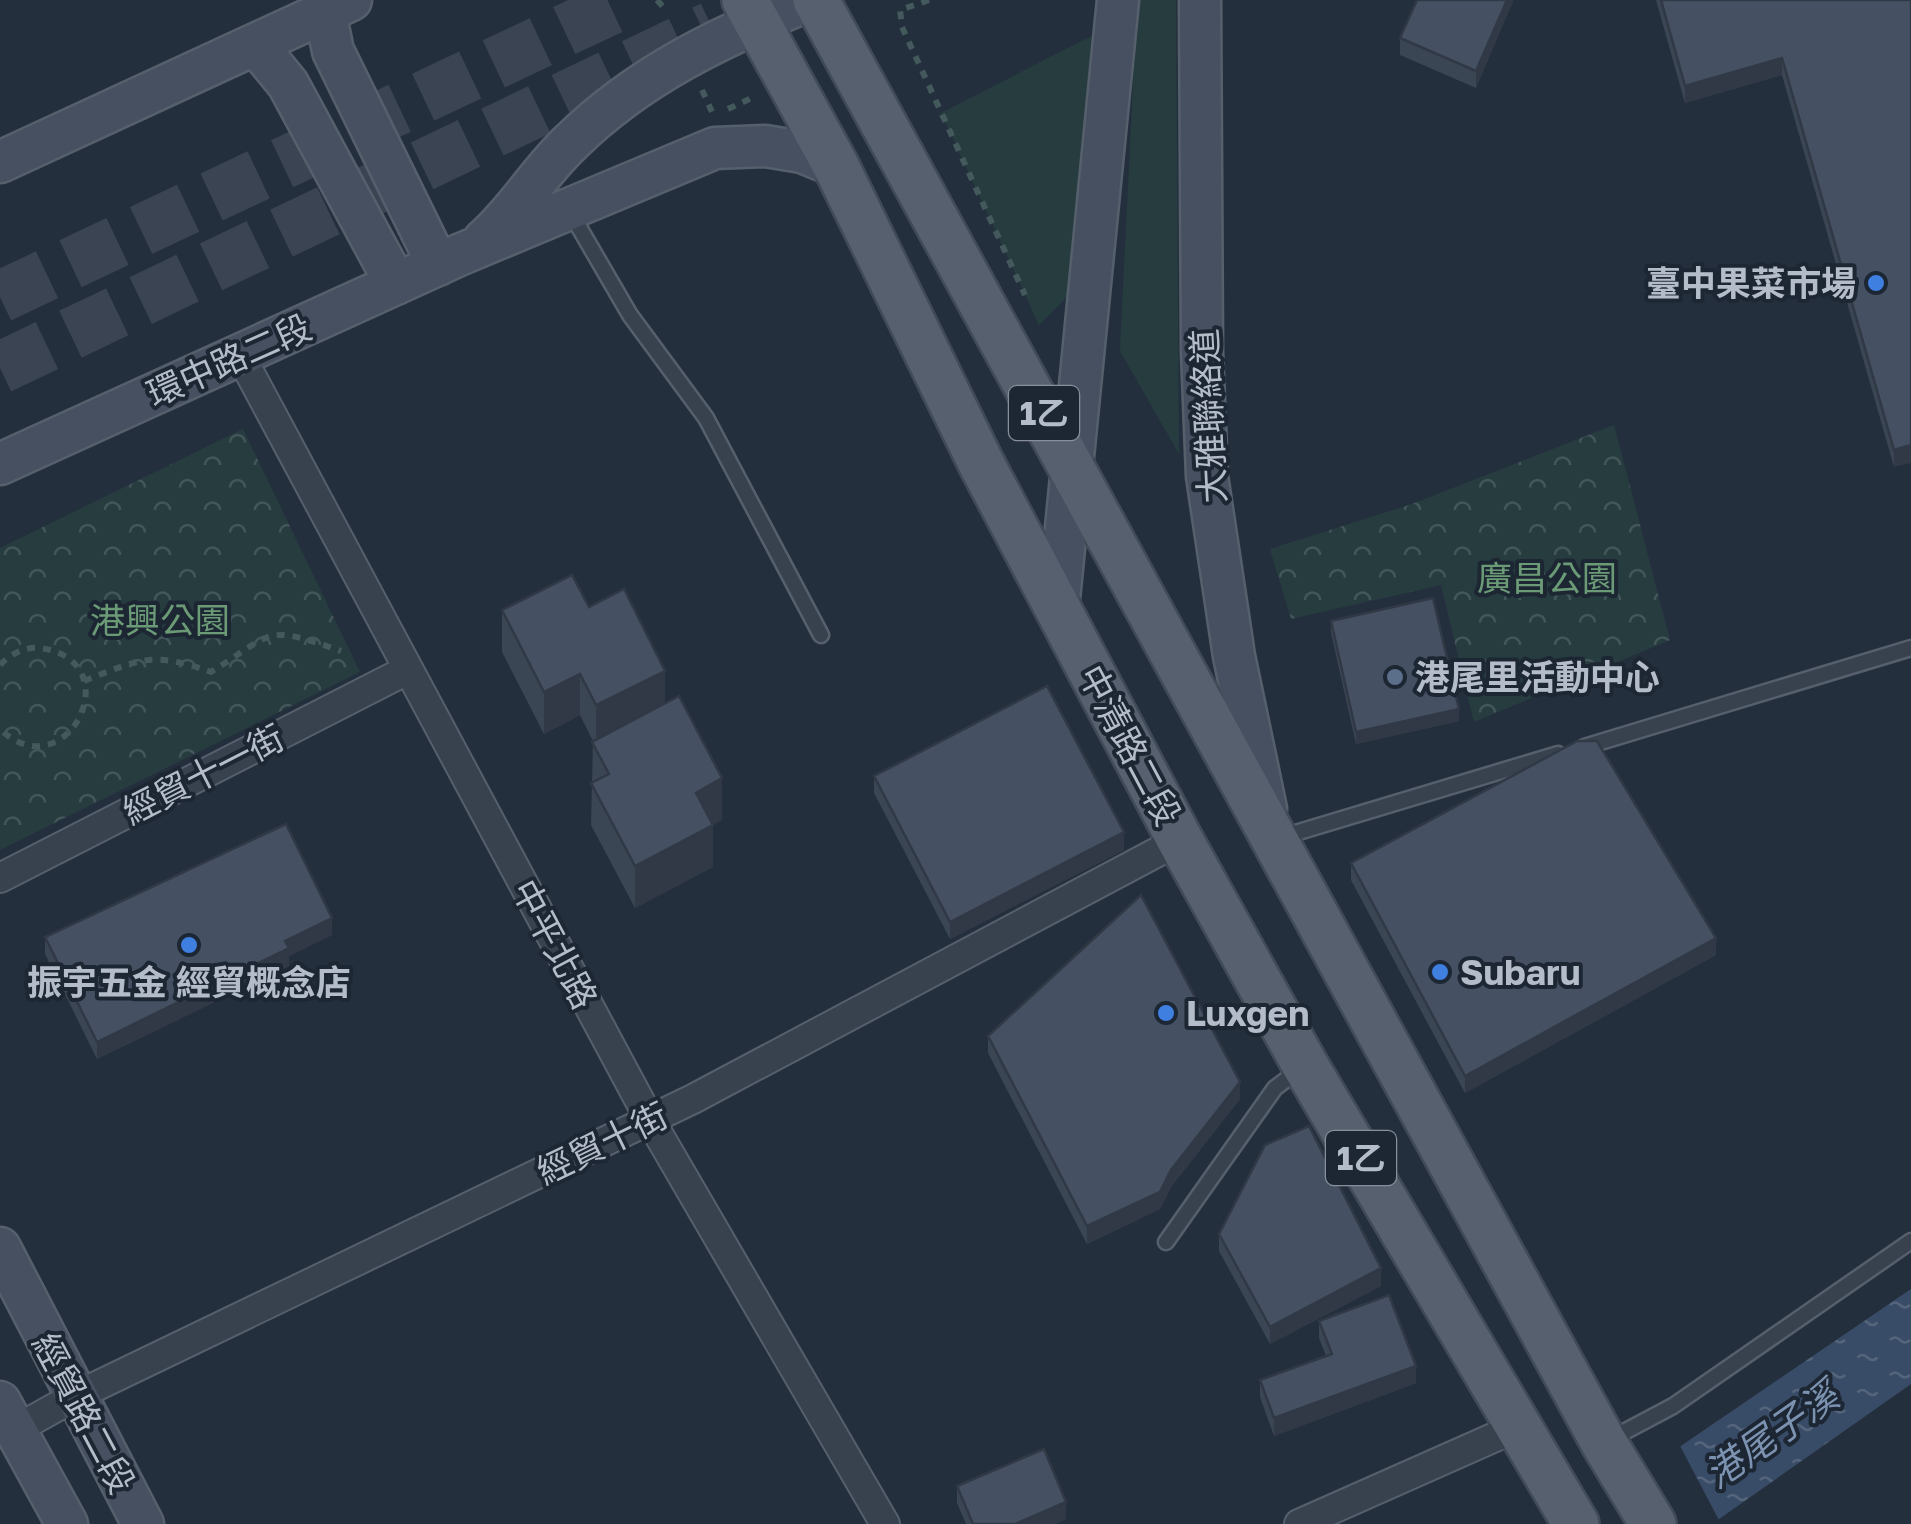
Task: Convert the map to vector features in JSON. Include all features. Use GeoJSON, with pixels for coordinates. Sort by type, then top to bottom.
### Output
{"type":"FeatureCollection","features":[{"type":"Feature","properties":{"kind":"main road","name":"1乙"},"geometry":{"type":"LineString","coordinates":[[813,0],[1070,462],[1604,1444],[1653,1524]]}},
{"type":"Feature","properties":{"kind":"main road","name":"中清路二段"},"geometry":{"type":"LineString","coordinates":[[751,11],[836,166],[1058,609],[1180,840],[1305,1065],[1576,1524]]}},
{"type":"Feature","properties":{"kind":"street","name":"環中路二段"},"geometry":{"type":"LineString","coordinates":[[448,260],[498,228],[545,168],[608,107],[751,11],[813,0]]}},
{"type":"Feature","properties":{"kind":"street"},"geometry":{"type":"LineString","coordinates":[[1058,609],[1118,0]]}},
{"type":"Feature","properties":{"kind":"street","name":"大雅聯絡道"},"geometry":{"type":"LineString","coordinates":[[1200,0],[1202,352],[1208,476],[1234,656],[1273,833]]}},
{"type":"Feature","properties":{"kind":"street"},"geometry":{"type":"LineString","coordinates":[[0,162],[338,6]]}},
{"type":"Feature","properties":{"kind":"street"},"geometry":{"type":"LineString","coordinates":[[338,6],[332,51],[448,260]]}},
{"type":"Feature","properties":{"kind":"street"},"geometry":{"type":"LineString","coordinates":[[256,44],[288,84],[396,284]]}},
{"type":"Feature","properties":{"kind":"street","name":"環中路二段"},"geometry":{"type":"LineString","coordinates":[[0,464],[448,260],[715,148],[765,146],[802,152],[836,166]]}},
{"type":"Feature","properties":{"kind":"street","name":"中平北路"},"geometry":{"type":"LineString","coordinates":[[240,355],[650,1120],[886,1524]]}},
{"type":"Feature","properties":{"kind":"street","name":"經貿十一街"},"geometry":{"type":"LineString","coordinates":[[0,878],[407,670]]}},
{"type":"Feature","properties":{"kind":"street","name":"經貿十街"},"geometry":{"type":"LineString","coordinates":[[8,1416],[74,1397],[650,1120],[1180,840]]}},
{"type":"Feature","properties":{"kind":"street","name":"經貿路二段"},"geometry":{"type":"LineString","coordinates":[[0,1248],[143,1524]]}},
{"type":"Feature","properties":{"kind":"street","name":"經貿路二段"},"geometry":{"type":"LineString","coordinates":[[8,1416],[68,1524]]}},
{"type":"Feature","properties":{"kind":"street"},"geometry":{"type":"LineString","coordinates":[[1299,1524],[1520,1426]]}},
{"type":"Feature","properties":{"kind":"lane"},"geometry":{"type":"LineString","coordinates":[[568,210],[630,314],[706,418],[821,635]]}},
{"type":"Feature","properties":{"kind":"lane"},"geometry":{"type":"LineString","coordinates":[[1273,833],[1911,648]]}},
{"type":"Feature","properties":{"kind":"lane"},"geometry":{"type":"LineString","coordinates":[[1166,1242],[1275,1088],[1305,1065]]}},
{"type":"Feature","properties":{"kind":"lane"},"geometry":{"type":"LineString","coordinates":[[1604,1444],[1673,1406],[1911,1241]]}},
{"type":"Feature","properties":{"kind":"path"},"geometry":{"type":"LineString","coordinates":[[656,0],[666,10]]}},
{"type":"Feature","properties":{"kind":"path"},"geometry":{"type":"LineString","coordinates":[[929,0],[900,10],[902,27],[1031,307]]}},
{"type":"Feature","properties":{"kind":"path"},"geometry":{"type":"LineString","coordinates":[[714,116],[756,96]]}},
{"type":"Feature","properties":{"kind":"path"},"geometry":{"type":"LineString","coordinates":[[84,681],[138,660],[170,658],[210,672],[266,634],[288,632],[341,651]]}},
{"type":"Feature","properties":{"kind":"path"},"geometry":{"type":"LineString","coordinates":[[0,665],[16,652],[49,649],[76,666],[84,681],[84,714],[63,738],[32,746],[0,729]]}},
{"type":"Feature","properties":{"kind":"green space"},"geometry":{"type":"Polygon","coordinates":[[[1137,0],[1176,0],[1179,454],[1120,351],[1137,0]]]}},
{"type":"Feature","properties":{"kind":"green space"},"geometry":{"type":"Polygon","coordinates":[[[1095,34],[1069,295],[1039,325],[941,113],[1095,34]]]}},
{"type":"Feature","properties":{"kind":"green space","name":"廣昌公園"},"geometry":{"type":"Polygon","coordinates":[[[1614,425],[1670,640],[1474,722],[1441,585],[1291,619],[1270,549],[1412,504],[1614,425]]]}},
{"type":"Feature","properties":{"kind":"green space","name":"港興公園"},"geometry":{"type":"Polygon","coordinates":[[[243,429],[360,672],[0,850],[0,548],[243,429]]]}},
{"type":"Feature","properties":{"kind":"water","name":"港尾子溪"},"geometry":{"type":"Polygon","coordinates":[[[1911,1289],[1911,1384],[1712,1524],[1511,1524],[1672,1452],[1911,1289]]]}},
{"type":"Feature","properties":{"kind":"pier"},"geometry":{"type":"Polygon","coordinates":[[[1678,1442],[1721,1524],[1506,1524],[1509,1519],[1678,1442]]]}},
{"type":"Feature","properties":{"kind":"building"},"geometry":{"type":"Polygon","coordinates":[[[1417,0],[1507,0],[1476,71],[1400,38],[1417,0]]]}},
{"type":"Feature","properties":{"kind":"building","name":"臺中果菜市場"},"geometry":{"type":"Polygon","coordinates":[[[1661,0],[1911,0],[1911,445],[1894,450],[1782,58],[1685,86],[1661,0]]]}},
{"type":"Feature","properties":{"kind":"building"},"geometry":{"type":"Polygon","coordinates":[[[572,575],[589,607],[624,589],[665,671],[596,705],[580,674],[544,692],[502,610],[572,575]]]}},
{"type":"Feature","properties":{"kind":"building","name":"港尾里活動中心"},"geometry":{"type":"Polygon","coordinates":[[[1433,598],[1459,709],[1356,732],[1331,621],[1433,598]]]}},
{"type":"Feature","properties":{"kind":"building"},"geometry":{"type":"Polygon","coordinates":[[[1047,686],[1124,832],[950,922],[874,776],[1047,686]]]}},
{"type":"Feature","properties":{"kind":"building"},"geometry":{"type":"Polygon","coordinates":[[[679,696],[722,778],[696,793],[713,825],[635,866],[591,783],[609,774],[592,742],[679,696]]]}},
{"type":"Feature","properties":{"kind":"building"},"geometry":{"type":"Polygon","coordinates":[[[1577,741],[1597,741],[1716,938],[1465,1076],[1351,863],[1577,741]]]}},
{"type":"Feature","properties":{"kind":"building","name":"振宇五金 經貿概念店"},"geometry":{"type":"Polygon","coordinates":[[[286,824],[332,918],[285,941],[289,948],[97,1042],[45,937],[286,824]]]}},
{"type":"Feature","properties":{"kind":"building"},"geometry":{"type":"Polygon","coordinates":[[[1141,895],[1240,1082],[1171,1170],[1160,1192],[1087,1226],[988,1036],[1141,895]]]}},
{"type":"Feature","properties":{"kind":"building"},"geometry":{"type":"Polygon","coordinates":[[[1309,1126],[1381,1268],[1270,1327],[1219,1234],[1265,1145],[1309,1126]]]}},
{"type":"Feature","properties":{"kind":"building"},"geometry":{"type":"Polygon","coordinates":[[[1389,1295],[1416,1366],[1274,1418],[1260,1380],[1332,1354],[1319,1321],[1389,1295]]]}},
{"type":"Feature","properties":{"kind":"building"},"geometry":{"type":"Polygon","coordinates":[[[1044,1449],[1066,1502],[1015,1524],[973,1524],[957,1486],[1044,1449]]]}},
{"type":"Feature","properties":{"kind":"tunnel"},"geometry":{"type":"LineString","coordinates":[[0,297],[629,0]]}},
{"type":"Feature","properties":{"kind":"tunnel"},"geometry":{"type":"LineString","coordinates":[[0,368],[712,27]]}},
{"type":"Feature","properties":{"kind":"place","name":"臺中果菜市場"},"geometry":{"type":"Point","coordinates":[1876,283]}},
{"type":"Feature","properties":{"kind":"place","name":"港尾里活動中心"},"geometry":{"type":"Point","coordinates":[1395,677]}},
{"type":"Feature","properties":{"kind":"place","name":"振宇五金 經貿概念店"},"geometry":{"type":"Point","coordinates":[189,945]}},
{"type":"Feature","properties":{"kind":"place","name":"Subaru"},"geometry":{"type":"Point","coordinates":[1440,972]}},
{"type":"Feature","properties":{"kind":"place","name":"Luxgen"},"geometry":{"type":"Point","coordinates":[1166,1013]}}]}
